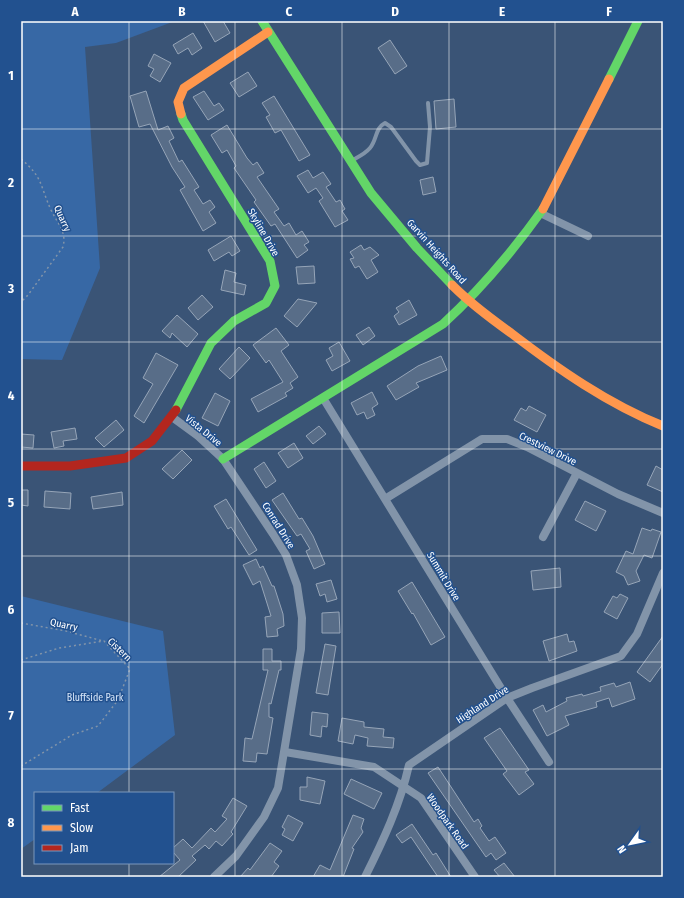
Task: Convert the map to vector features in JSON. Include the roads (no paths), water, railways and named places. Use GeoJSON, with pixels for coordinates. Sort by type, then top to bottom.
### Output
{"type":"FeatureCollection","features":[{"type":"Feature","properties":{"kind":"street","name":"Garvin Heights Road"},"geometry":{"type":"LineString","coordinates":[[262,21],[371,193],[417,248],[468,301],[534,351],[592,389],[631,413],[663,426]]}},
{"type":"Feature","properties":{"kind":"street"},"geometry":{"type":"LineString","coordinates":[[223,459],[443,324],[468,301],[519,243],[540,213],[638,21]]}},
{"type":"Feature","properties":{"kind":"street","name":"Skyline Drive"},"geometry":{"type":"LineString","coordinates":[[21,466],[70,466],[126,458],[152,441],[172,417],[211,343],[234,321],[266,303],[275,286],[270,261],[183,120],[178,102],[184,88],[268,32]]}},
{"type":"Feature","properties":{"kind":"street"},"geometry":{"type":"LineString","coordinates":[[540,213],[588,236]]}},
{"type":"Feature","properties":{"kind":"street","name":"Summit Drive"},"geometry":{"type":"LineString","coordinates":[[323,398],[507,698],[549,762]]}},
{"type":"Feature","properties":{"kind":"street","name":"Vista Drive"},"geometry":{"type":"LineString","coordinates":[[172,417],[198,436],[223,459]]}},
{"type":"Feature","properties":{"kind":"street","name":"Crestview Drive"},"geometry":{"type":"LineString","coordinates":[[385,499],[482,439],[507,439],[528,447],[618,494],[663,513]]}},
{"type":"Feature","properties":{"kind":"street","name":"Conrad Drive"},"geometry":{"type":"LineString","coordinates":[[214,877],[236,856],[264,817],[278,788],[301,649],[302,618],[297,585],[286,555],[223,459]]}},
{"type":"Feature","properties":{"kind":"street"},"geometry":{"type":"LineString","coordinates":[[543,537],[577,473]]}},
{"type":"Feature","properties":{"kind":"street","name":"Highland Drive"},"geometry":{"type":"LineString","coordinates":[[366,877],[386,834],[404,787],[409,766],[507,698],[621,656],[637,634],[663,573]]}},
{"type":"Feature","properties":{"kind":"street","name":"Woodpark Road"},"geometry":{"type":"LineString","coordinates":[[285,752],[374,767],[421,798],[475,877]]}},
{"type":"Feature","properties":{"kind":"lane"},"geometry":{"type":"LineString","coordinates":[[351,161],[372,147],[378,129],[385,124],[391,127],[420,165],[427,163],[430,127],[428,104]]}},
{"type":"Feature","properties":{"kind":"park label","name":"Bluffside Park"},"geometry":{"type":"Point","coordinates":[95,697]}}]}
